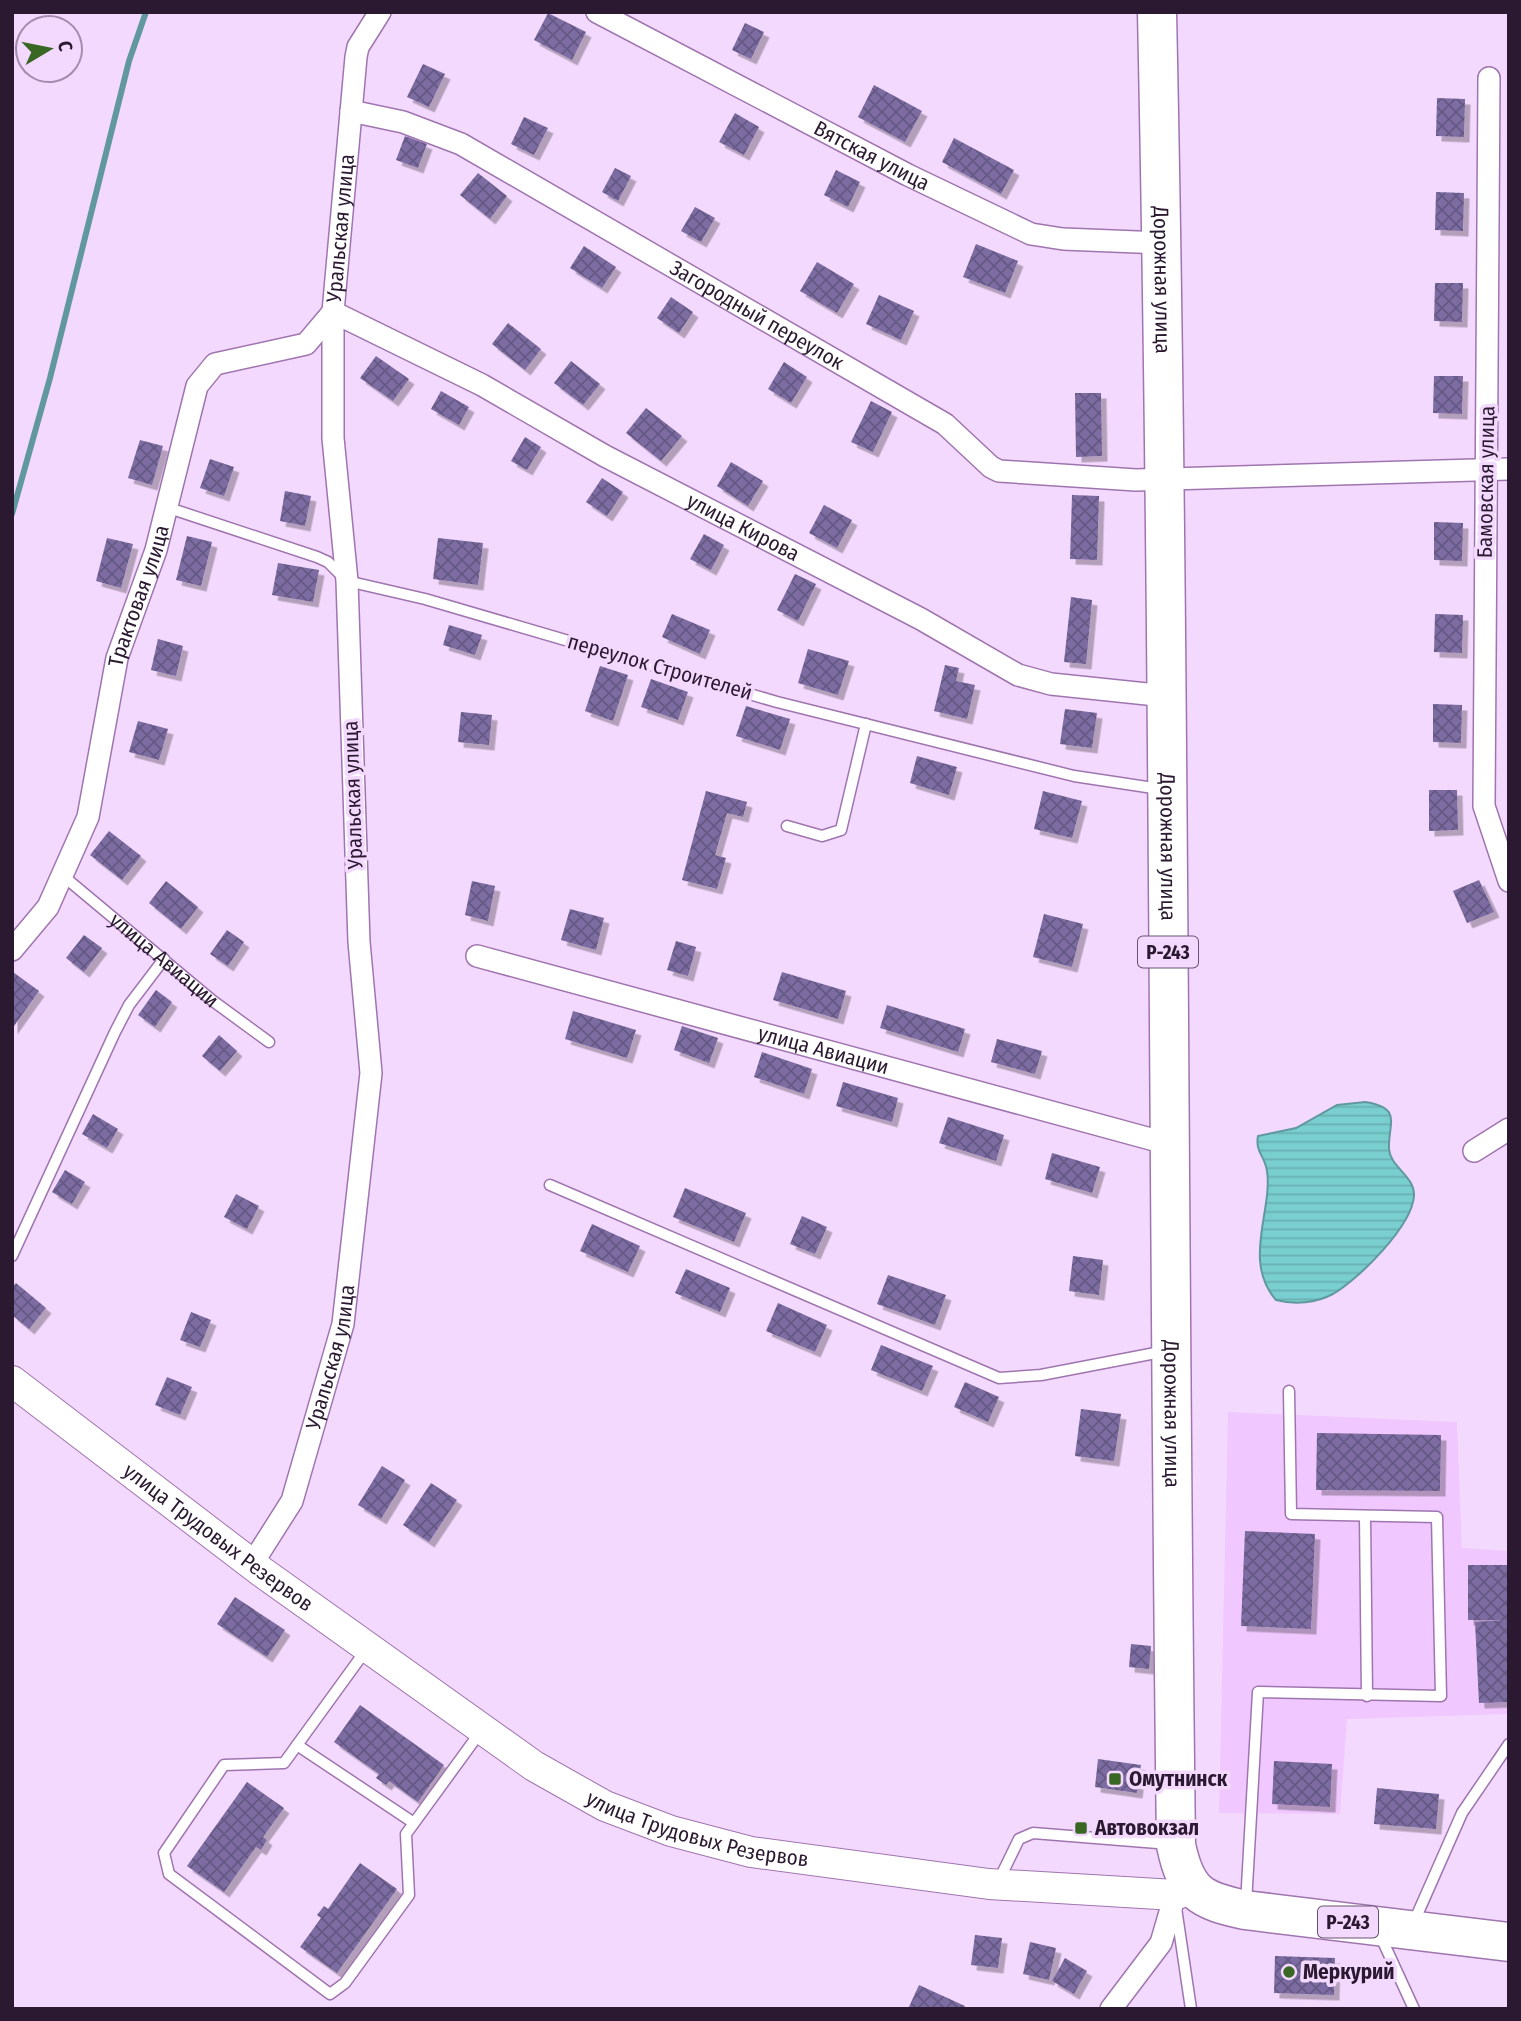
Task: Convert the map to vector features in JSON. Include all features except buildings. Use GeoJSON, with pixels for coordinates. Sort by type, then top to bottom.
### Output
{"type":"FeatureCollection","features":[{"type":"Feature","properties":{"kind":"highway","name":"Дорожная улица"},"geometry":{"type":"LineString","coordinates":[[1157,12],[1167,789],[1169,1351],[1176,1845],[1183,1891]]}},
{"type":"Feature","properties":{"kind":"highway","name":"улица Трудовых Резервов"},"geometry":{"type":"LineString","coordinates":[[1183,1891],[1209,1902],[1245,1910],[1509,1942]]}},
{"type":"Feature","properties":{"kind":"main road","name":"улица Трудовых Резервов"},"geometry":{"type":"LineString","coordinates":[[12,1381],[251,1564],[482,1729],[575,1791],[636,1818],[709,1843],[751,1852],[997,1884],[1183,1891]]}},
{"type":"Feature","properties":{"kind":"street","name":"Уральская улица"},"geometry":{"type":"LineString","coordinates":[[251,1564],[292,1501],[343,1324],[364,1154],[370,1073],[359,942],[347,581],[332,438],[333,312],[358,47],[380,12]]}},
{"type":"Feature","properties":{"kind":"street","name":"Вятская улица"},"geometry":{"type":"LineString","coordinates":[[597,12],[908,175],[1031,234],[1063,239],[1162,243]]}},
{"type":"Feature","properties":{"kind":"street","name":"Бамовская улица"},"geometry":{"type":"LineString","coordinates":[[1489,78],[1483,806],[1509,881]]}},
{"type":"Feature","properties":{"kind":"street","name":"Загородный переулок"},"geometry":{"type":"LineString","coordinates":[[351,111],[403,122],[461,144],[945,424],[991,467],[999,471],[1123,479],[1509,469]]}},
{"type":"Feature","properties":{"kind":"street","name":"Трактовая улица"},"geometry":{"type":"LineString","coordinates":[[12,950],[48,907],[88,817],[117,658],[149,573],[197,386],[215,364],[306,344],[333,312]]}},
{"type":"Feature","properties":{"kind":"street","name":"улица Кирова"},"geometry":{"type":"LineString","coordinates":[[333,312],[482,385],[605,456],[920,619],[1018,675],[1051,684],[1166,696]]}},
{"type":"Feature","properties":{"kind":"street","name":"улица Авиации"},"geometry":{"type":"LineString","coordinates":[[477,956],[1169,1144]]}},
{"type":"Feature","properties":{"kind":"street"},"geometry":{"type":"LineString","coordinates":[[1474,1151],[1509,1129]]}},
{"type":"Feature","properties":{"kind":"street"},"geometry":{"type":"LineString","coordinates":[[1111,2009],[1161,1943],[1183,1891]]}},
{"type":"Feature","properties":{"kind":"lane","name":"переулок Строителей"},"geometry":{"type":"LineString","coordinates":[[166,508],[317,556],[328,562],[347,581],[425,599],[777,702],[1074,776],[1167,789]]}},
{"type":"Feature","properties":{"kind":"lane"},"geometry":{"type":"LineString","coordinates":[[786,826],[822,836],[841,831],[866,724]]}},
{"type":"Feature","properties":{"kind":"lane","name":"улица Авиации"},"geometry":{"type":"LineString","coordinates":[[62,875],[212,1001],[269,1042]]}},
{"type":"Feature","properties":{"kind":"lane"},"geometry":{"type":"LineString","coordinates":[[12,1256],[115,1032],[129,1005],[164,959]]}},
{"type":"Feature","properties":{"kind":"lane"},"geometry":{"type":"LineString","coordinates":[[550,1185],[999,1378],[1041,1375],[1169,1351]]}},
{"type":"Feature","properties":{"kind":"lane"},"geometry":{"type":"LineString","coordinates":[[1245,1910],[1258,1692],[1441,1696],[1437,1517],[1291,1514],[1289,1391]]}},
{"type":"Feature","properties":{"kind":"lane"},"geometry":{"type":"LineString","coordinates":[[1365,1516],[1367,1696]]}},
{"type":"Feature","properties":{"kind":"lane"},"geometry":{"type":"LineString","coordinates":[[368,1647],[284,1763],[224,1765],[164,1853],[169,1874],[330,1994],[345,1983],[409,1895],[406,1834],[482,1729]]}},
{"type":"Feature","properties":{"kind":"lane"},"geometry":{"type":"LineString","coordinates":[[1414,2009],[1393,1928],[1462,1813],[1509,1744]]}},
{"type":"Feature","properties":{"kind":"lane"},"geometry":{"type":"LineString","coordinates":[[297,1745],[414,1823]]}},
{"type":"Feature","properties":{"kind":"lane"},"geometry":{"type":"LineString","coordinates":[[997,1884],[1019,1839],[1033,1833],[1176,1845]]}},
{"type":"Feature","properties":{"kind":"lane"},"geometry":{"type":"LineString","coordinates":[[1183,1891],[1191,2009]]}},
{"type":"Feature","properties":{"kind":"shaded area"},"geometry":{"type":"Polygon","coordinates":[[[1365,1102],[1385,1108],[1389,1113],[1390,1155],[1411,1183],[1414,1196],[1411,1208],[1382,1251],[1344,1287],[1313,1301],[1276,1300],[1266,1285],[1261,1269],[1261,1236],[1268,1186],[1258,1136],[1296,1128],[1337,1105],[1365,1102]]]}},
{"type":"Feature","properties":{"kind":"shaded area"},"geometry":{"type":"Polygon","coordinates":[[[1228,1412],[1457,1422],[1462,1548],[1509,1551],[1509,1714],[1347,1719],[1340,1814],[1219,1813],[1228,1412]]]}},
{"type":"Feature","properties":{"kind":"waterway"},"geometry":{"type":"LineString","coordinates":[[12,514],[50,378],[129,61],[146,12]]}},
{"type":"Feature","properties":{"kind":"place","name":"Омутнинск"},"geometry":{"type":"Point","coordinates":[1115,1779]}},
{"type":"Feature","properties":{"kind":"place","name":"Автовокзал"},"geometry":{"type":"Point","coordinates":[1081,1828]}},
{"type":"Feature","properties":{"kind":"place","name":"Меркурий"},"geometry":{"type":"Point","coordinates":[1289,1972]}}]}
